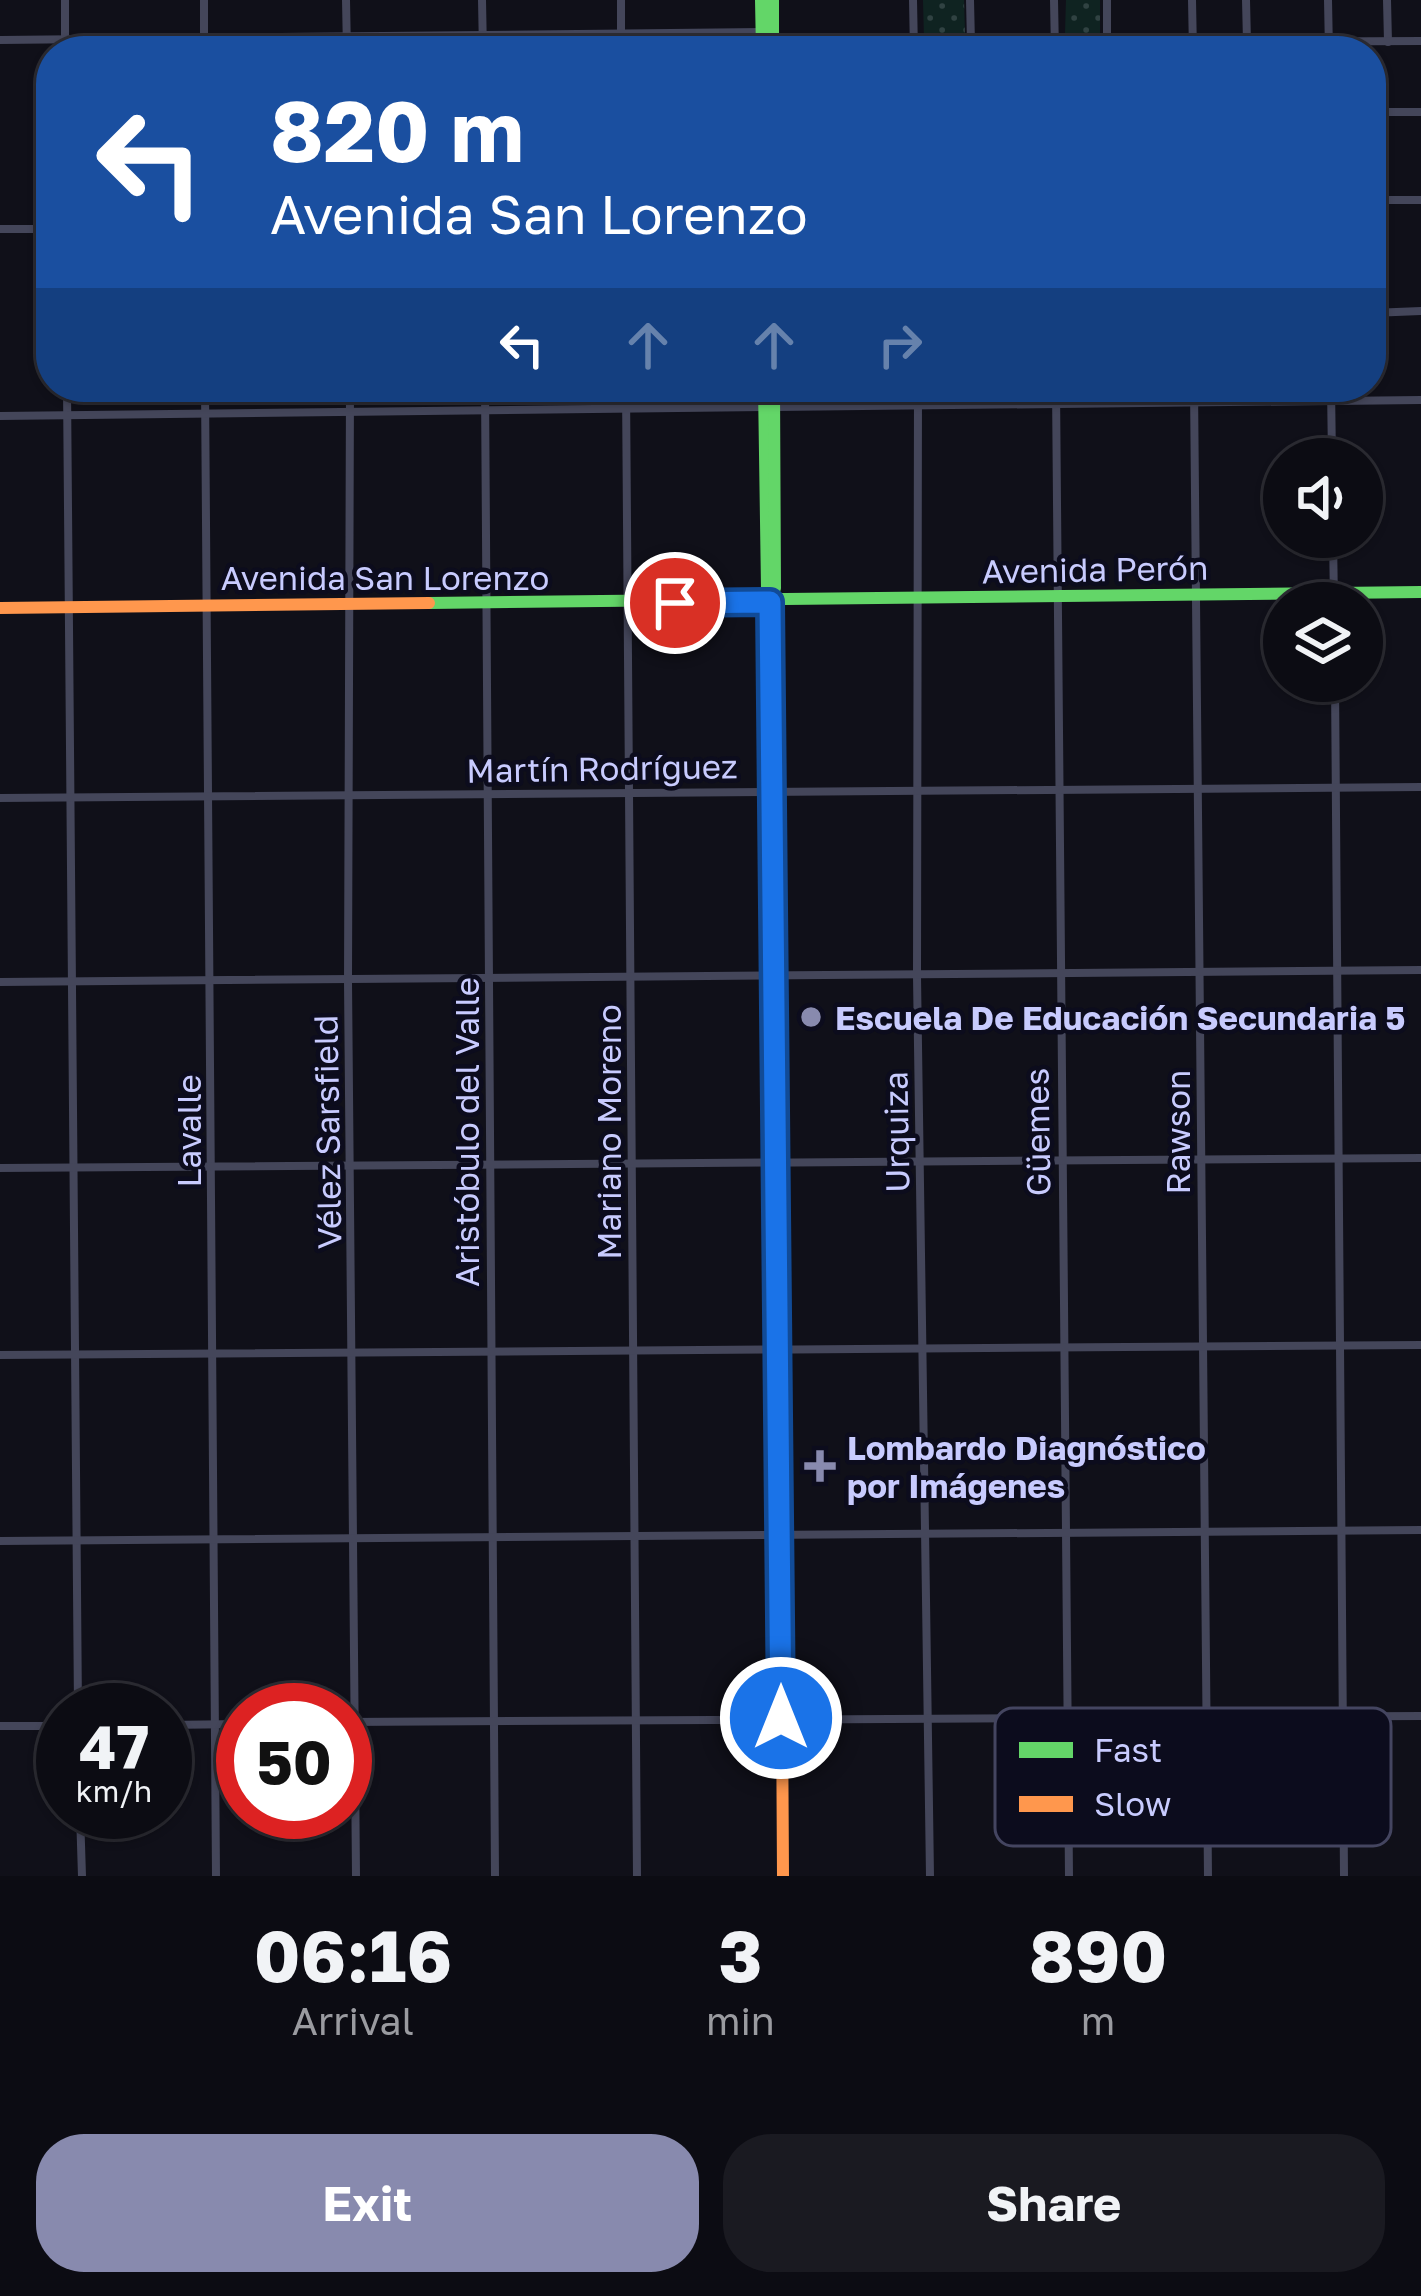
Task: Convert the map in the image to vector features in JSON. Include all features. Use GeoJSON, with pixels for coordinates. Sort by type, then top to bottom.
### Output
{"type":"FeatureCollection","features":[{"type":"Feature","properties":{"kind":"main road"},"geometry":{"type":"LineString","coordinates":[[761,0],[766,36]]}},
{"type":"Feature","properties":{"kind":"main road"},"geometry":{"type":"LineString","coordinates":[[768,36],[772,0]]}},
{"type":"Feature","properties":{"kind":"main road"},"geometry":{"type":"LineString","coordinates":[[768,402],[769,407]]}},
{"type":"Feature","properties":{"kind":"main road"},"geometry":{"type":"LineString","coordinates":[[770,402],[764,588],[770,602],[776,980],[783,1876]]}},
{"type":"Feature","properties":{"kind":"main road","name":"Avenida Perón"},"geometry":{"type":"LineString","coordinates":[[1383,595],[1421,592]]}},
{"type":"Feature","properties":{"kind":"main road","name":"Avenida Perón"},"geometry":{"type":"LineString","coordinates":[[770,602],[1263,596]]}},
{"type":"Feature","properties":{"kind":"main road","name":"Avenida San Lorenzo"},"geometry":{"type":"LineString","coordinates":[[0,608],[770,602]]}},
{"type":"Feature","properties":{"kind":"street"},"geometry":{"type":"LineString","coordinates":[[65,0],[65,36]]}},
{"type":"Feature","properties":{"kind":"street"},"geometry":{"type":"LineString","coordinates":[[204,0],[204,36]]}},
{"type":"Feature","properties":{"kind":"street"},"geometry":{"type":"LineString","coordinates":[[346,0],[346,36]]}},
{"type":"Feature","properties":{"kind":"street"},"geometry":{"type":"LineString","coordinates":[[482,0],[483,36]]}},
{"type":"Feature","properties":{"kind":"street"},"geometry":{"type":"LineString","coordinates":[[621,0],[621,34]]}},
{"type":"Feature","properties":{"kind":"street"},"geometry":{"type":"LineString","coordinates":[[913,0],[913,36]]}},
{"type":"Feature","properties":{"kind":"street"},"geometry":{"type":"LineString","coordinates":[[970,0],[971,36]]}},
{"type":"Feature","properties":{"kind":"street"},"geometry":{"type":"LineString","coordinates":[[1054,0],[1055,36]]}},
{"type":"Feature","properties":{"kind":"street"},"geometry":{"type":"LineString","coordinates":[[1107,0],[1107,36]]}},
{"type":"Feature","properties":{"kind":"street"},"geometry":{"type":"LineString","coordinates":[[1192,0],[1193,36]]}},
{"type":"Feature","properties":{"kind":"street"},"geometry":{"type":"LineString","coordinates":[[1246,0],[1247,36]]}},
{"type":"Feature","properties":{"kind":"street"},"geometry":{"type":"LineString","coordinates":[[1328,0],[1329,36]]}},
{"type":"Feature","properties":{"kind":"street"},"geometry":{"type":"LineString","coordinates":[[1387,0],[1388,41],[1421,41]]}},
{"type":"Feature","properties":{"kind":"street"},"geometry":{"type":"LineString","coordinates":[[529,36],[716,36]]}},
{"type":"Feature","properties":{"kind":"street"},"geometry":{"type":"LineString","coordinates":[[0,40],[36,43]]}},
{"type":"Feature","properties":{"kind":"street"},"geometry":{"type":"LineString","coordinates":[[1386,112],[1421,112]]}},
{"type":"Feature","properties":{"kind":"street"},"geometry":{"type":"LineString","coordinates":[[1386,200],[1421,200]]}},
{"type":"Feature","properties":{"kind":"street"},"geometry":{"type":"LineString","coordinates":[[0,229],[36,229]]}},
{"type":"Feature","properties":{"kind":"street"},"geometry":{"type":"LineString","coordinates":[[1386,312],[1421,311]]}},
{"type":"Feature","properties":{"kind":"street"},"geometry":{"type":"LineString","coordinates":[[1386,400],[1421,400]]}},
{"type":"Feature","properties":{"kind":"street"},"geometry":{"type":"LineString","coordinates":[[68,402],[78,1683]]}},
{"type":"Feature","properties":{"kind":"street","name":"Lavalle"},"geometry":{"type":"LineString","coordinates":[[205,402],[217,1683]]}},
{"type":"Feature","properties":{"kind":"street","name":"Vélez Sarsfield"},"geometry":{"type":"LineString","coordinates":[[351,402],[351,1683]]}},
{"type":"Feature","properties":{"kind":"street","name":"Aristóbulo del Valle"},"geometry":{"type":"LineString","coordinates":[[486,402],[495,1876]]}},
{"type":"Feature","properties":{"kind":"street","name":"Mariano Moreno"},"geometry":{"type":"LineString","coordinates":[[626,402],[637,1876]]}},
{"type":"Feature","properties":{"kind":"street","name":"Urquiza"},"geometry":{"type":"LineString","coordinates":[[917,402],[921,791],[917,976],[930,1876]]}},
{"type":"Feature","properties":{"kind":"street","name":"Güemes"},"geometry":{"type":"LineString","coordinates":[[1056,402],[1067,1708]]}},
{"type":"Feature","properties":{"kind":"street"},"geometry":{"type":"LineString","coordinates":[[0,416],[1285,402]]}},
{"type":"Feature","properties":{"kind":"street"},"geometry":{"type":"LineString","coordinates":[[1330,402],[1331,438]]}},
{"type":"Feature","properties":{"kind":"street","name":"Rawson"},"geometry":{"type":"LineString","coordinates":[[1194,404],[1202,1708]]}},
{"type":"Feature","properties":{"kind":"street"},"geometry":{"type":"LineString","coordinates":[[1335,702],[1345,1708]]}},
{"type":"Feature","properties":{"kind":"street","name":"Martín Rodríguez"},"geometry":{"type":"LineString","coordinates":[[0,797],[1421,787]]}},
{"type":"Feature","properties":{"kind":"street"},"geometry":{"type":"LineString","coordinates":[[0,982],[776,980],[1421,970]]}},
{"type":"Feature","properties":{"kind":"street"},"geometry":{"type":"LineString","coordinates":[[0,1168],[1421,1158]]}},
{"type":"Feature","properties":{"kind":"street"},"geometry":{"type":"LineString","coordinates":[[0,1355],[1421,1345]]}},
{"type":"Feature","properties":{"kind":"street"},"geometry":{"type":"LineString","coordinates":[[0,1541],[1421,1530]]}},
{"type":"Feature","properties":{"kind":"street"},"geometry":{"type":"LineString","coordinates":[[372,1722],[995,1721]]}},
{"type":"Feature","properties":{"kind":"street"},"geometry":{"type":"LineString","coordinates":[[0,1726],[36,1726]]}},
{"type":"Feature","properties":{"kind":"street"},"geometry":{"type":"LineString","coordinates":[[81,1839],[82,1876]]}},
{"type":"Feature","properties":{"kind":"street","name":"Lavalle"},"geometry":{"type":"LineString","coordinates":[[216,1839],[216,1876]]}},
{"type":"Feature","properties":{"kind":"street","name":"Vélez Sarsfield"},"geometry":{"type":"LineString","coordinates":[[355,1839],[356,1876]]}},
{"type":"Feature","properties":{"kind":"street","name":"Güemes"},"geometry":{"type":"LineString","coordinates":[[1069,1846],[1069,1876]]}},
{"type":"Feature","properties":{"kind":"street","name":"Rawson"},"geometry":{"type":"LineString","coordinates":[[1207,1846],[1208,1876]]}},
{"type":"Feature","properties":{"kind":"street"},"geometry":{"type":"LineString","coordinates":[[1344,1846],[1344,1876]]}},
{"type":"Feature","properties":{"kind":"green space"},"geometry":{"type":"Polygon","coordinates":[[[923,0],[964,0],[965,35],[924,36],[923,0]]]}},
{"type":"Feature","properties":{"kind":"green space"},"geometry":{"type":"Polygon","coordinates":[[[1066,0],[1100,0],[1100,34],[1065,35],[1066,0]]]}},
{"type":"Feature","properties":{"kind":"traffic: fast"},"geometry":{"type":"LineString","coordinates":[[761,0],[762,36]]}},
{"type":"Feature","properties":{"kind":"traffic: fast"},"geometry":{"type":"LineString","coordinates":[[773,0],[773,36]]}},
{"type":"Feature","properties":{"kind":"traffic: fast"},"geometry":{"type":"LineString","coordinates":[[764,402],[781,1530]]}},
{"type":"Feature","properties":{"kind":"traffic: fast"},"geometry":{"type":"LineString","coordinates":[[770,602],[775,588],[774,402]]}},
{"type":"Feature","properties":{"kind":"traffic: fast"},"geometry":{"type":"LineString","coordinates":[[429,603],[1421,592]]}},
{"type":"Feature","properties":{"kind":"traffic: slow"},"geometry":{"type":"LineString","coordinates":[[0,608],[429,603]]}},
{"type":"Feature","properties":{"kind":"traffic: slow"},"geometry":{"type":"LineString","coordinates":[[781,1530],[783,1876]]}},
{"type":"Feature","properties":{"kind":"place","name":"Escuela De Educación Secundaria 5"},"geometry":{"type":"Point","coordinates":[811,1017]}},
{"type":"Feature","properties":{"kind":"place","name":"Lombardo Diagnóstico por Imágenes"},"geometry":{"type":"Point","coordinates":[820,1466]}},
{"type":"Feature","properties":{"kind":"route"},"geometry":{"type":"LineString","coordinates":[[675,603],[770,602],[781,1718]]}}]}
